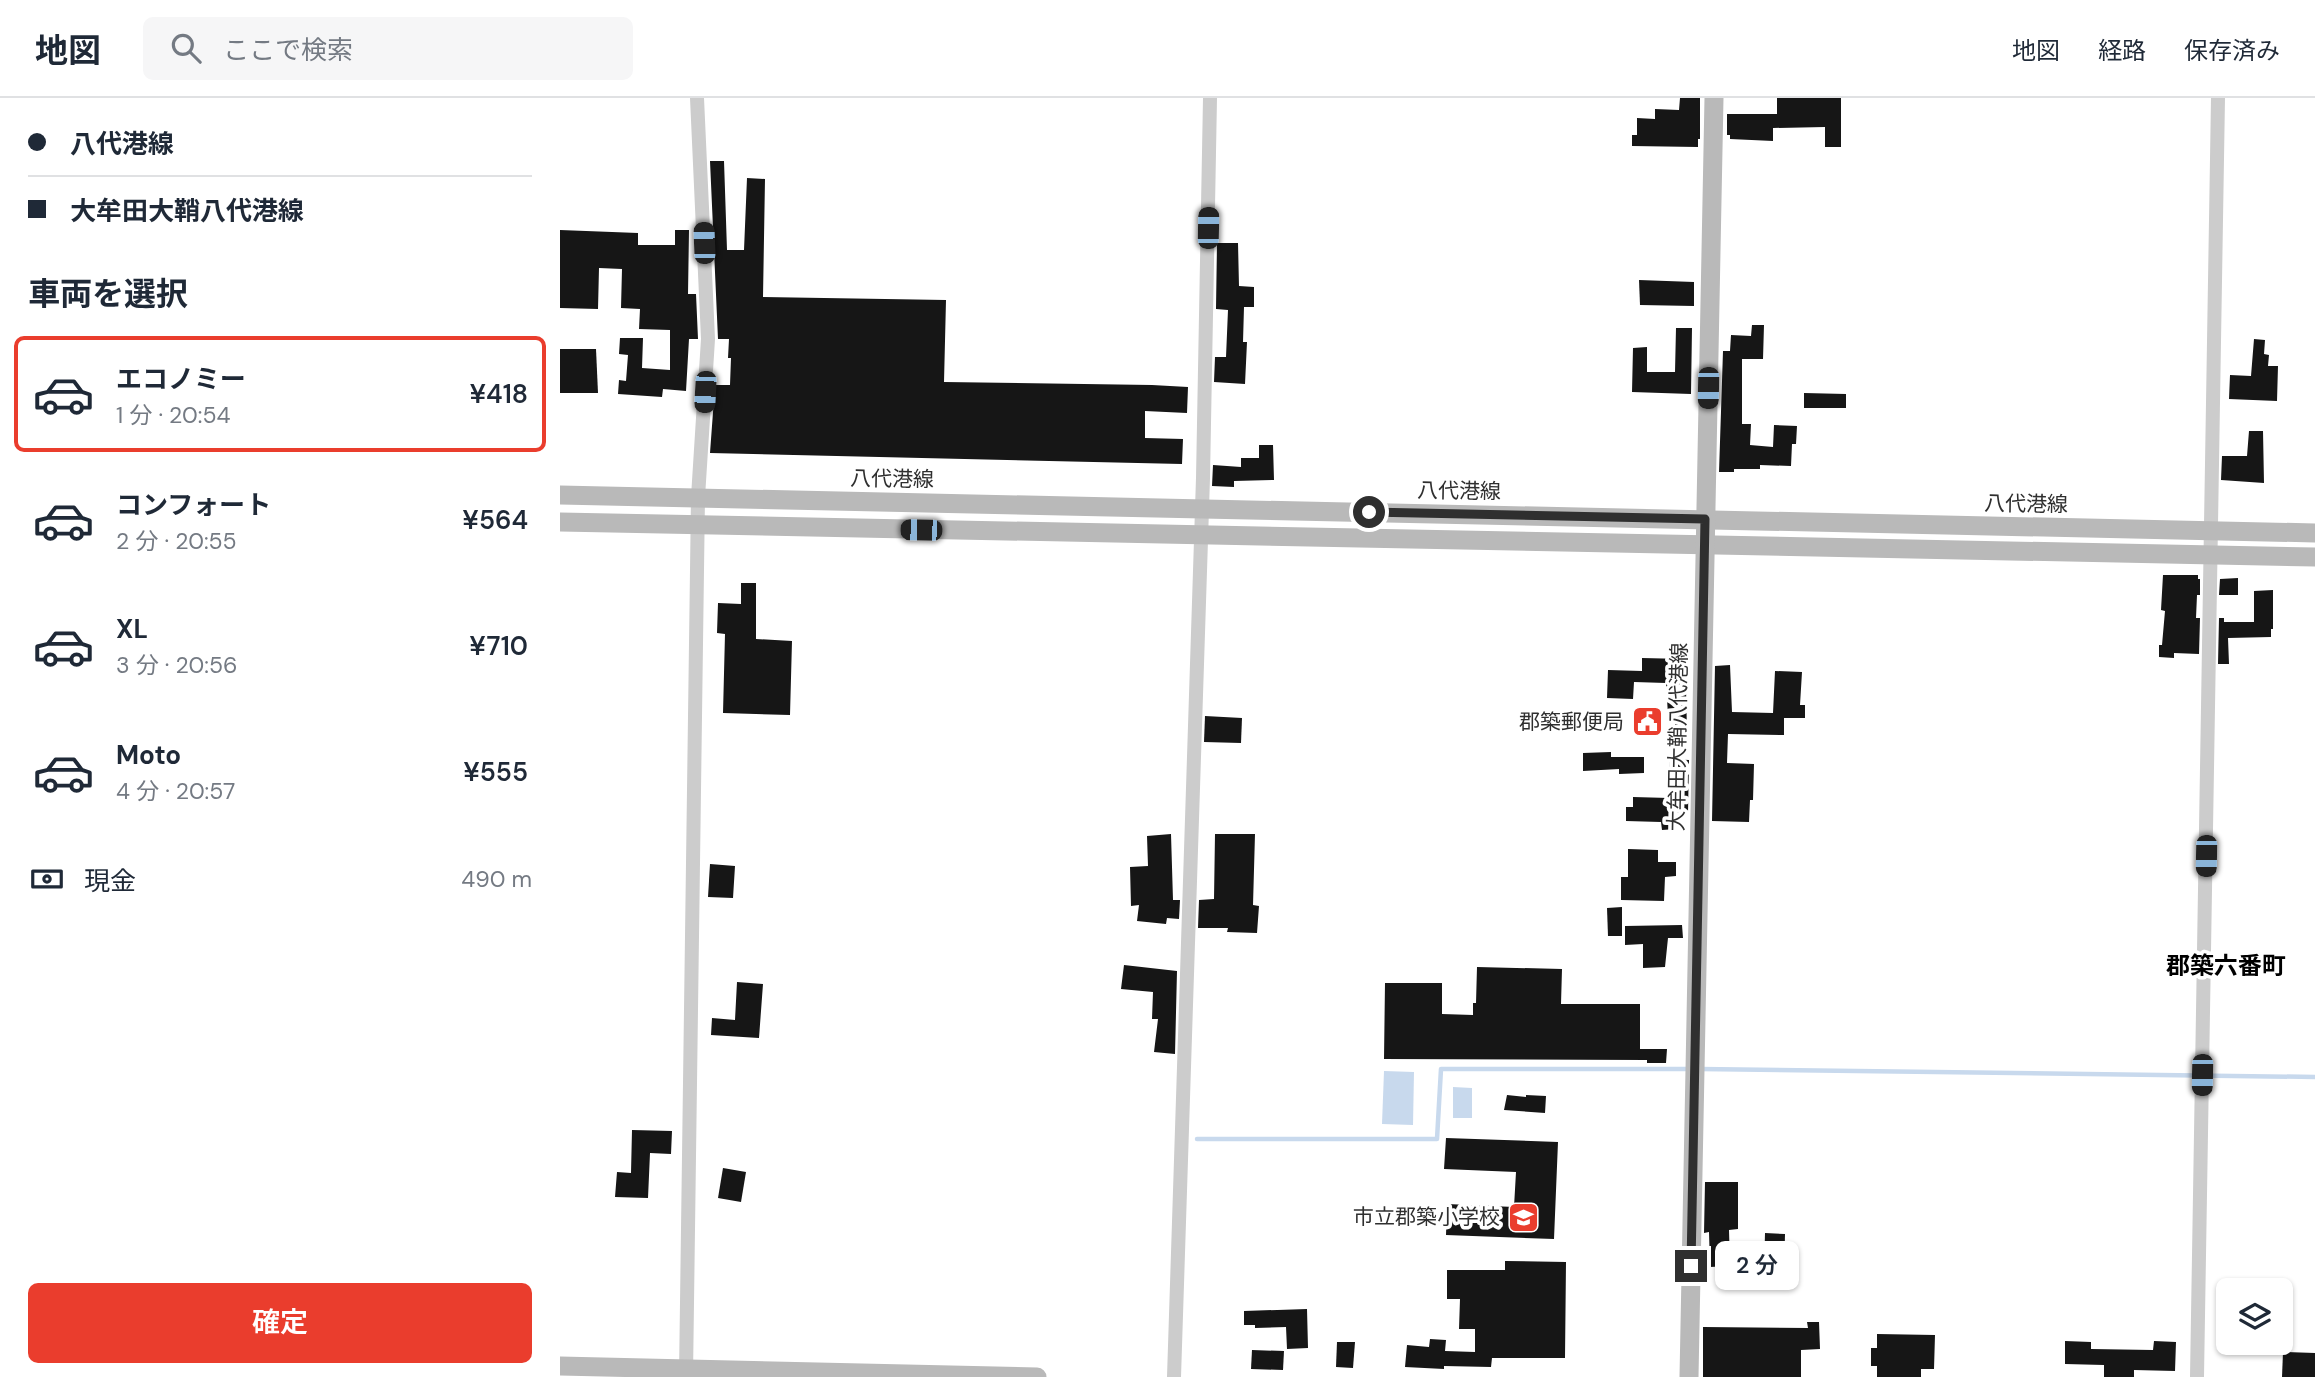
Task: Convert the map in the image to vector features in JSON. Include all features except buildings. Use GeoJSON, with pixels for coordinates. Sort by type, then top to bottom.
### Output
{"type":"FeatureCollection","features":[{"type":"Feature","properties":{"kind":"main road","name":"大牟田大鞘八代港線"},"geometry":{"type":"LineString","coordinates":[[1689,1377],[1714,98]]}},
{"type":"Feature","properties":{"kind":"main road","name":"八代港線"},"geometry":{"type":"LineString","coordinates":[[560,495],[2315,533]]}},
{"type":"Feature","properties":{"kind":"main road"},"geometry":{"type":"LineString","coordinates":[[560,522],[2315,557]]}},
{"type":"Feature","properties":{"kind":"main road"},"geometry":{"type":"LineString","coordinates":[[560,1366],[686,1373],[1037,1377]]}},
{"type":"Feature","properties":{"kind":"street"},"geometry":{"type":"LineString","coordinates":[[686,1373],[698,497],[708,340],[697,98]]}},
{"type":"Feature","properties":{"kind":"street"},"geometry":{"type":"LineString","coordinates":[[1174,1377],[1201,535],[1210,98]]}},
{"type":"Feature","properties":{"kind":"street"},"geometry":{"type":"LineString","coordinates":[[2197,1377],[2218,98]]}},
{"type":"Feature","properties":{"kind":"water"},"geometry":{"type":"Polygon","coordinates":[[[1384,1071],[1414,1072],[1413,1125],[1382,1124],[1384,1071]]]}},
{"type":"Feature","properties":{"kind":"water"},"geometry":{"type":"Polygon","coordinates":[[[1453,1087],[1472,1088],[1472,1118],[1453,1118],[1453,1087]]]}},
{"type":"Feature","properties":{"kind":"waterway"},"geometry":{"type":"LineString","coordinates":[[1197,1139],[1437,1139],[1441,1069],[1691,1069]]}},
{"type":"Feature","properties":{"kind":"waterway"},"geometry":{"type":"LineString","coordinates":[[1700,1069],[2315,1077]]}},
{"type":"Feature","properties":{"kind":"place","name":"郡築郵便局"},"geometry":{"type":"Point","coordinates":[1647,722]}},
{"type":"Feature","properties":{"kind":"place","name":"市立郡築小学校"},"geometry":{"type":"Point","coordinates":[1523,1217]}},
{"type":"Feature","properties":{"kind":"district","name":"郡築六番町"},"geometry":{"type":"Point","coordinates":[2226,966]}},
{"type":"Feature","properties":{"kind":"route"},"geometry":{"type":"LineString","coordinates":[[1369,512],[1705,519],[1691,1266]]}}]}
